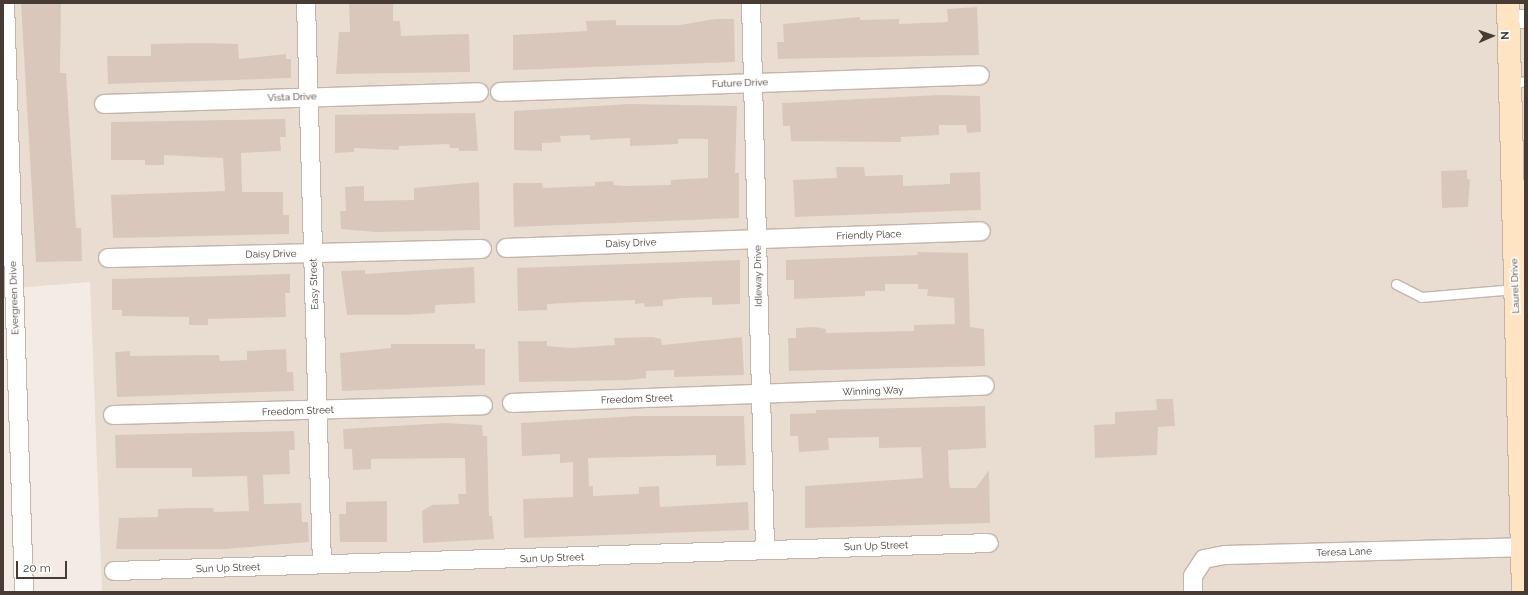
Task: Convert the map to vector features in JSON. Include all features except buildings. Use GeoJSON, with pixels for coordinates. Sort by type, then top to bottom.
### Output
{"type":"FeatureCollection","features":[{"type":"Feature","properties":{"kind":"street","name":"Evergreen Drive"},"geometry":{"type":"LineString","coordinates":[[5,3],[24,592]]}},
{"type":"Feature","properties":{"kind":"street","name":"Easy Street"},"geometry":{"type":"LineString","coordinates":[[306,3],[322,564]]}},
{"type":"Feature","properties":{"kind":"street","name":"Idleway Drive"},"geometry":{"type":"LineString","coordinates":[[751,3],[765,550]]}},
{"type":"Feature","properties":{"kind":"street","name":"Laurel Drive"},"geometry":{"type":"LineString","coordinates":[[1514,14],[1519,184],[1518,277],[1523,592]]}},
{"type":"Feature","properties":{"kind":"street","name":"Future Drive"},"geometry":{"type":"LineString","coordinates":[[500,92],[980,74]]}},
{"type":"Feature","properties":{"kind":"street","name":"Vista Drive"},"geometry":{"type":"LineString","coordinates":[[104,104],[479,92]]}},
{"type":"Feature","properties":{"kind":"street","name":"Friendly Place"},"geometry":{"type":"LineString","coordinates":[[757,239],[981,231]]}},
{"type":"Feature","properties":{"kind":"street","name":"Daisy Drive"},"geometry":{"type":"LineString","coordinates":[[506,248],[757,239]]}},
{"type":"Feature","properties":{"kind":"street","name":"Daisy Drive"},"geometry":{"type":"LineString","coordinates":[[108,258],[482,249]]}},
{"type":"Feature","properties":{"kind":"street","name":"Winning Way"},"geometry":{"type":"LineString","coordinates":[[761,395],[985,386]]}},
{"type":"Feature","properties":{"kind":"street","name":"Freedom Street"},"geometry":{"type":"LineString","coordinates":[[512,403],[761,395]]}},
{"type":"Feature","properties":{"kind":"street","name":"Freedom Street"},"geometry":{"type":"LineString","coordinates":[[113,415],[483,405]]}},
{"type":"Feature","properties":{"kind":"street","name":"Sun Up Street"},"geometry":{"type":"LineString","coordinates":[[114,571],[989,543]]}},
{"type":"Feature","properties":{"kind":"street","name":"Teresa Lane"},"geometry":{"type":"LineString","coordinates":[[1193,592],[1193,576],[1204,559],[1225,555],[1522,547]]}},
{"type":"Feature","properties":{"kind":"lane"},"geometry":{"type":"LineString","coordinates":[[1396,284],[1421,296],[1518,277]]}},
{"type":"Feature","properties":{"kind":"shaded area"},"geometry":{"type":"Polygon","coordinates":[[[3,3],[1498,3],[1512,592],[102,592],[90,282],[3,289],[3,3]]]}},
{"type":"Feature","properties":{"kind":"shaded area"},"geometry":{"type":"Polygon","coordinates":[[[1518,3],[1525,3],[1525,286],[1518,3]]]}}]}
